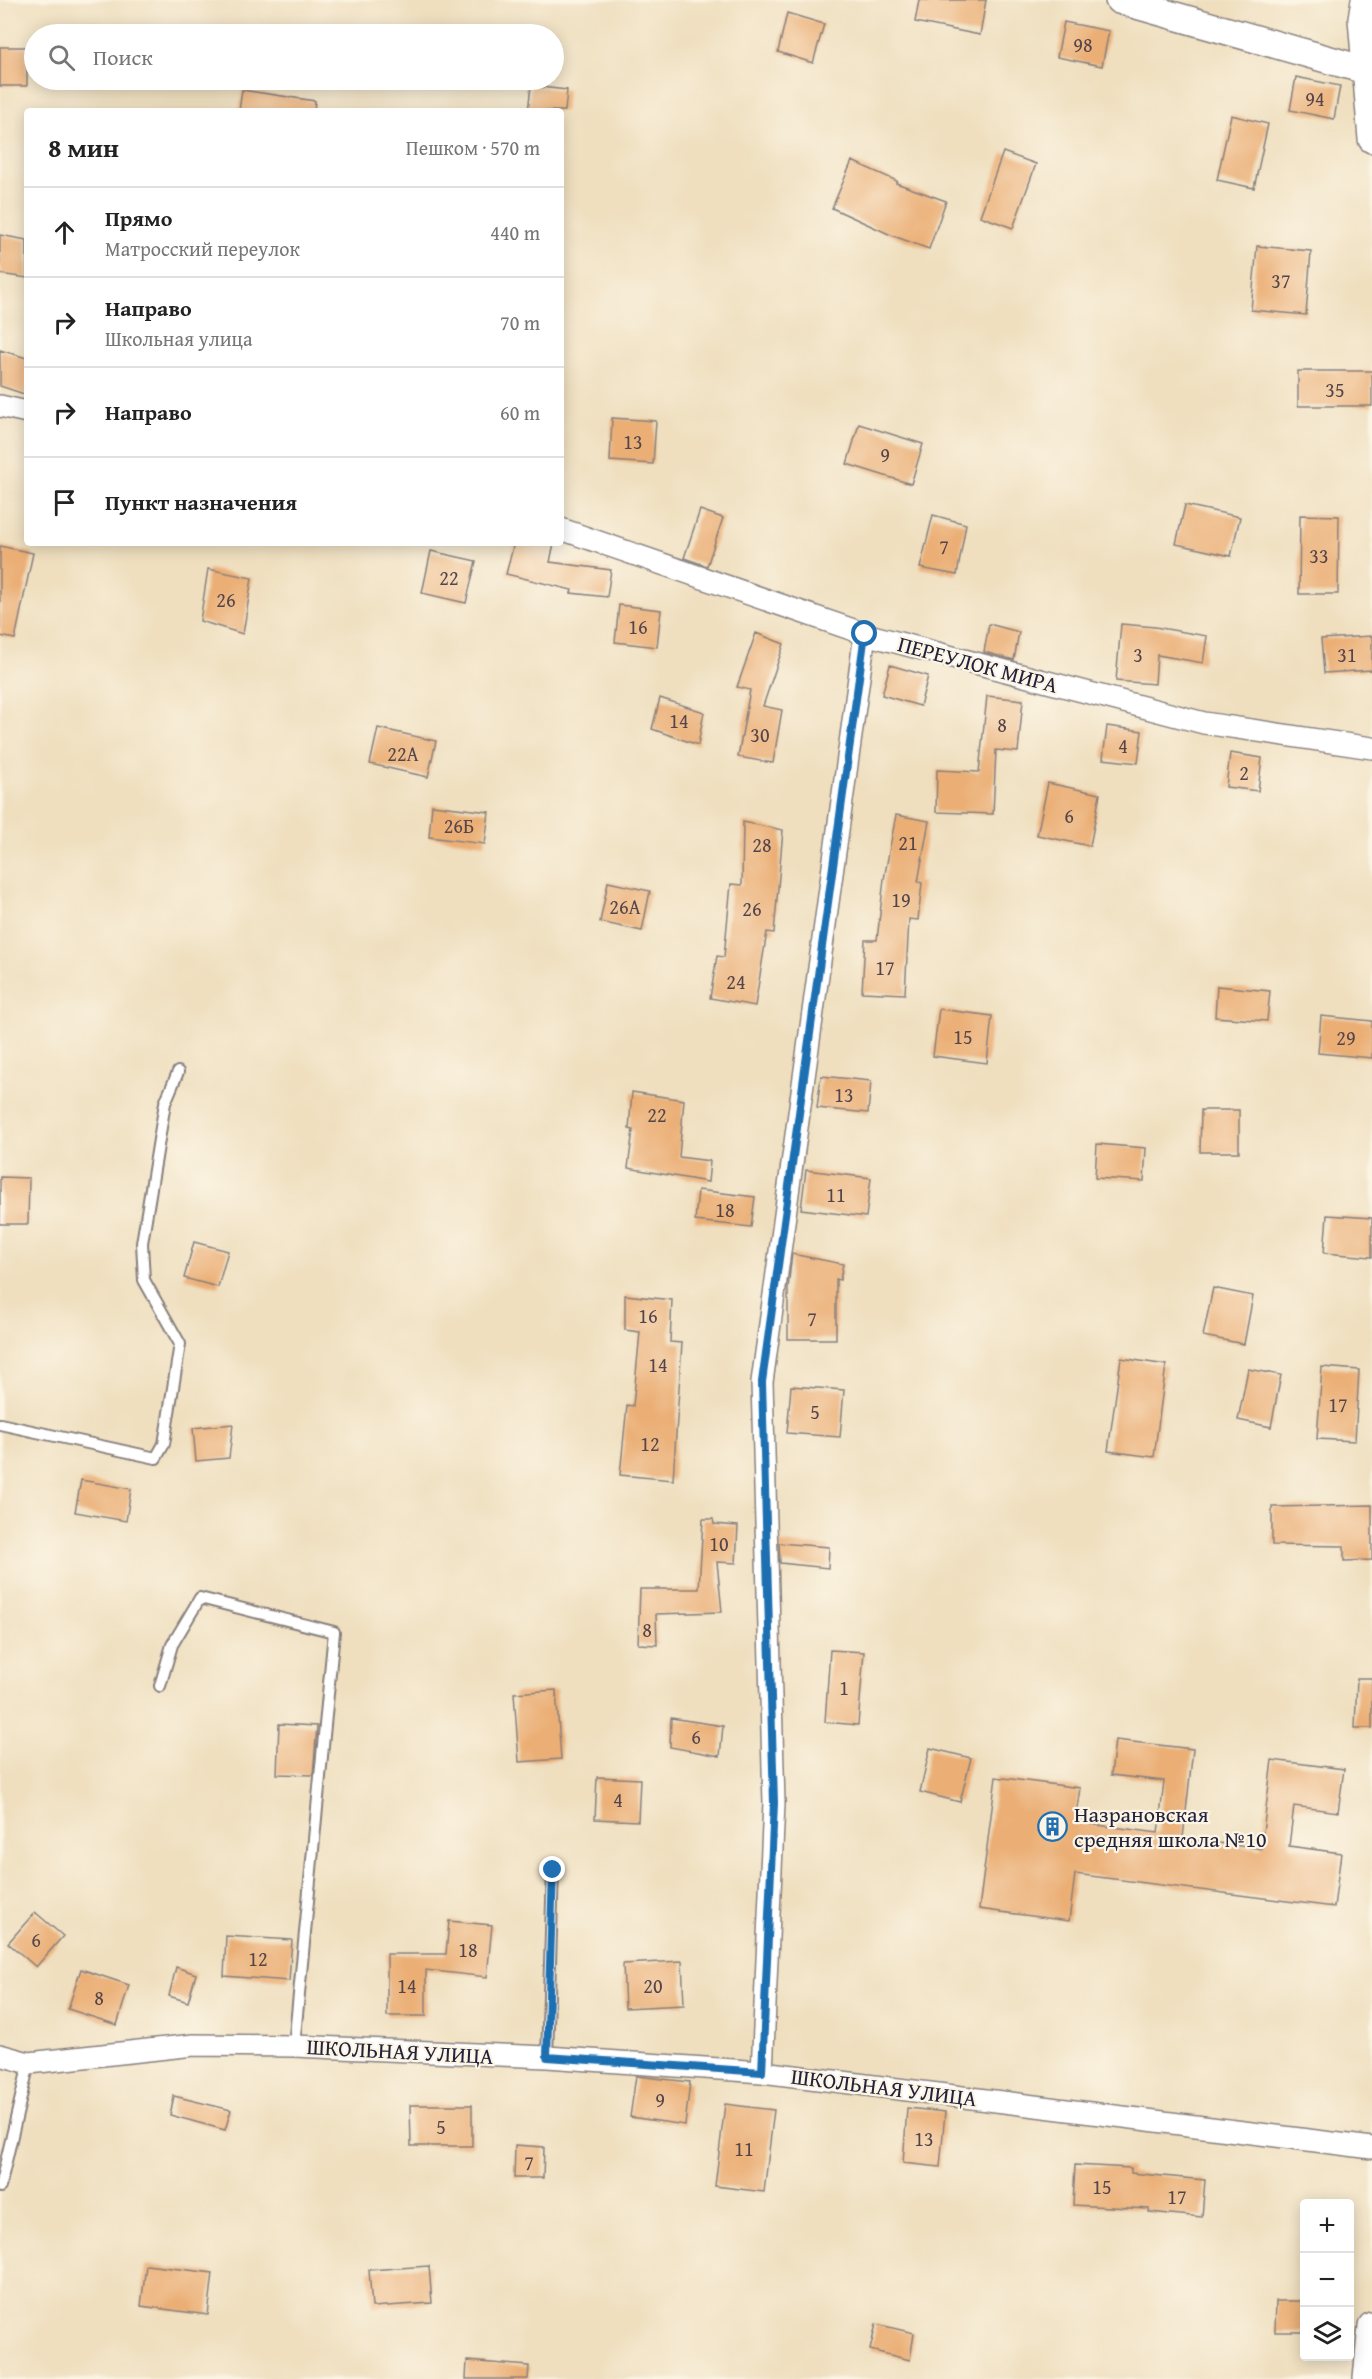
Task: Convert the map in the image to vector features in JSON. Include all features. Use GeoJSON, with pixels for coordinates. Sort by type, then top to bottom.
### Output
{"type":"FeatureCollection","features":[{"type":"Feature","properties":{"kind":"street"},"geometry":{"type":"LineString","coordinates":[[1119,0],[1369,70]]}},
{"type":"Feature","properties":{"kind":"street"},"geometry":{"type":"LineString","coordinates":[[1365,0],[1362,19],[1369,70],[1372,139]]}},
{"type":"Feature","properties":{"kind":"street"},"geometry":{"type":"LineString","coordinates":[[0,406],[24,411]]}},
{"type":"Feature","properties":{"kind":"street","name":"ПЕРЕУЛОК МИРА"},"geometry":{"type":"LineString","coordinates":[[564,530],[865,634],[1204,723],[1372,748]]}},
{"type":"Feature","properties":{"kind":"street"},"geometry":{"type":"LineString","coordinates":[[762,2072],[774,1803],[762,1382],[865,634]]}},
{"type":"Feature","properties":{"kind":"street","name":"ШКОЛЬНАЯ УЛИЦА"},"geometry":{"type":"LineString","coordinates":[[0,2055],[29,2063],[194,2045],[294,2046],[547,2057],[762,2072],[1372,2148]]}},
{"type":"Feature","properties":{"kind":"street"},"geometry":{"type":"LineString","coordinates":[[1367,2379],[1372,2325]]}},
{"type":"Feature","properties":{"kind":"lane"},"geometry":{"type":"LineString","coordinates":[[0,1424],[156,1458],[164,1444],[180,1344],[144,1280],[142,1243],[165,1103],[178,1072]]}},
{"type":"Feature","properties":{"kind":"lane"},"geometry":{"type":"LineString","coordinates":[[160,1686],[172,1645],[200,1598],[334,1632],[294,2046]]}},
{"type":"Feature","properties":{"kind":"lane"},"geometry":{"type":"LineString","coordinates":[[547,2057],[553,1870]]}},
{"type":"Feature","properties":{"kind":"lane"},"geometry":{"type":"LineString","coordinates":[[0,2187],[29,2063]]}},
{"type":"Feature","properties":{"kind":"building"},"geometry":{"type":"Polygon","coordinates":[[[919,0],[986,0],[980,35],[915,22],[919,0]]]}},
{"type":"Feature","properties":{"kind":"building"},"geometry":{"type":"Polygon","coordinates":[[[787,13],[824,24],[813,63],[778,52],[787,13]]]}},
{"type":"Feature","properties":{"kind":"building"},"geometry":{"type":"Polygon","coordinates":[[[1064,22],[1109,31],[1102,66],[1057,57],[1064,22]]]}},
{"type":"Feature","properties":{"kind":"building"},"geometry":{"type":"Polygon","coordinates":[[[0,47],[24,47],[24,86],[0,86],[0,47]]]}},
{"type":"Feature","properties":{"kind":"building"},"geometry":{"type":"Polygon","coordinates":[[[1296,77],[1340,86],[1334,119],[1290,110],[1296,77]]]}},
{"type":"Feature","properties":{"kind":"building"},"geometry":{"type":"Polygon","coordinates":[[[242,90],[315,101],[314,108],[239,108],[242,90]]]}},
{"type":"Feature","properties":{"kind":"building"},"geometry":{"type":"Polygon","coordinates":[[[531,90],[567,90],[565,111],[564,108],[528,108],[531,90]]]}},
{"type":"Feature","properties":{"kind":"building"},"geometry":{"type":"Polygon","coordinates":[[[1231,115],[1268,124],[1254,188],[1217,180],[1231,115]]]}},
{"type":"Feature","properties":{"kind":"building"},"geometry":{"type":"Polygon","coordinates":[[[1003,152],[1036,164],[1013,228],[980,216],[1003,152]]]}},
{"type":"Feature","properties":{"kind":"building"},"geometry":{"type":"Polygon","coordinates":[[[852,161],[897,181],[896,183],[946,201],[929,249],[891,235],[832,208],[852,161]]]}},
{"type":"Feature","properties":{"kind":"building"},"geometry":{"type":"Polygon","coordinates":[[[0,235],[24,239],[24,278],[0,274],[0,235]]]}},
{"type":"Feature","properties":{"kind":"building"},"geometry":{"type":"Polygon","coordinates":[[[1257,246],[1311,251],[1306,315],[1251,310],[1257,246]]]}},
{"type":"Feature","properties":{"kind":"building"},"geometry":{"type":"Polygon","coordinates":[[[0,350],[24,357],[24,394],[0,386],[0,350]]]}},
{"type":"Feature","properties":{"kind":"building"},"geometry":{"type":"Polygon","coordinates":[[[1298,371],[1372,371],[1372,406],[1298,406],[1298,371]]]}},
{"type":"Feature","properties":{"kind":"building"},"geometry":{"type":"Polygon","coordinates":[[[612,418],[656,421],[653,464],[610,461],[612,418]]]}},
{"type":"Feature","properties":{"kind":"building"},"geometry":{"type":"Polygon","coordinates":[[[859,424],[923,444],[911,484],[847,464],[859,424]]]}},
{"type":"Feature","properties":{"kind":"building"},"geometry":{"type":"Polygon","coordinates":[[[1185,505],[1240,517],[1231,556],[1176,544],[1185,505]]]}},
{"type":"Feature","properties":{"kind":"building"},"geometry":{"type":"Polygon","coordinates":[[[700,510],[723,518],[707,566],[684,558],[700,510]]]}},
{"type":"Feature","properties":{"kind":"building"},"geometry":{"type":"Polygon","coordinates":[[[933,515],[966,524],[957,575],[920,568],[933,515]]]}},
{"type":"Feature","properties":{"kind":"building"},"geometry":{"type":"Polygon","coordinates":[[[1300,515],[1339,516],[1338,594],[1299,594],[1300,515]]]}},
{"type":"Feature","properties":{"kind":"building"},"geometry":{"type":"Polygon","coordinates":[[[0,546],[33,553],[15,639],[0,636],[0,546]]]}},
{"type":"Feature","properties":{"kind":"building"},"geometry":{"type":"Polygon","coordinates":[[[513,546],[553,546],[550,562],[611,570],[607,597],[571,593],[572,590],[506,574],[513,546]]]}},
{"type":"Feature","properties":{"kind":"building"},"geometry":{"type":"Polygon","coordinates":[[[431,551],[476,561],[466,603],[422,593],[431,551]]]}},
{"type":"Feature","properties":{"kind":"building"},"geometry":{"type":"Polygon","coordinates":[[[208,569],[252,578],[243,634],[200,621],[208,569]]]}},
{"type":"Feature","properties":{"kind":"building"},"geometry":{"type":"Polygon","coordinates":[[[619,605],[661,610],[657,647],[615,642],[619,605]]]}},
{"type":"Feature","properties":{"kind":"building"},"geometry":{"type":"Polygon","coordinates":[[[989,624],[1019,632],[1014,660],[984,652],[989,624]]]}},
{"type":"Feature","properties":{"kind":"building"},"geometry":{"type":"Polygon","coordinates":[[[1121,624],[1207,636],[1203,663],[1157,655],[1155,684],[1116,681],[1121,624]]]}},
{"type":"Feature","properties":{"kind":"building"},"geometry":{"type":"Polygon","coordinates":[[[756,633],[784,644],[763,706],[782,710],[773,763],[738,757],[750,690],[737,687],[756,633]]]}},
{"type":"Feature","properties":{"kind":"building"},"geometry":{"type":"Polygon","coordinates":[[[1372,636],[1372,670],[1324,673],[1321,639],[1372,636]]]}},
{"type":"Feature","properties":{"kind":"building"},"geometry":{"type":"Polygon","coordinates":[[[890,665],[928,676],[920,706],[882,695],[890,665]]]}},
{"type":"Feature","properties":{"kind":"building"},"geometry":{"type":"Polygon","coordinates":[[[987,696],[1023,700],[1018,752],[996,750],[993,814],[936,812],[937,770],[979,772],[987,696]]]}},
{"type":"Feature","properties":{"kind":"building"},"geometry":{"type":"Polygon","coordinates":[[[660,698],[704,712],[698,745],[652,729],[660,698]]]}},
{"type":"Feature","properties":{"kind":"building"},"geometry":{"type":"Polygon","coordinates":[[[1107,726],[1142,731],[1138,763],[1103,759],[1107,726]]]}},
{"type":"Feature","properties":{"kind":"building"},"geometry":{"type":"Polygon","coordinates":[[[378,728],[436,741],[428,777],[370,764],[378,728]]]}},
{"type":"Feature","properties":{"kind":"building"},"geometry":{"type":"Polygon","coordinates":[[[1230,753],[1262,758],[1258,791],[1226,787],[1230,753]]]}},
{"type":"Feature","properties":{"kind":"building"},"geometry":{"type":"Polygon","coordinates":[[[1048,783],[1100,794],[1090,846],[1037,835],[1048,783]]]}},
{"type":"Feature","properties":{"kind":"building"},"geometry":{"type":"Polygon","coordinates":[[[432,805],[489,812],[485,844],[429,837],[432,805]]]}},
{"type":"Feature","properties":{"kind":"building"},"geometry":{"type":"Polygon","coordinates":[[[896,815],[929,821],[918,882],[922,883],[918,920],[909,919],[905,994],[862,992],[865,940],[877,940],[884,879],[896,815]]]}},
{"type":"Feature","properties":{"kind":"building"},"geometry":{"type":"Polygon","coordinates":[[[743,822],[783,830],[774,933],[767,932],[755,1006],[710,998],[717,956],[724,957],[731,884],[742,885],[743,822]]]}},
{"type":"Feature","properties":{"kind":"building"},"geometry":{"type":"Polygon","coordinates":[[[608,882],[650,891],[642,931],[600,922],[608,882]]]}},
{"type":"Feature","properties":{"kind":"building"},"geometry":{"type":"Polygon","coordinates":[[[1217,986],[1270,991],[1267,1021],[1215,1017],[1217,986]]]}},
{"type":"Feature","properties":{"kind":"building"},"geometry":{"type":"Polygon","coordinates":[[[939,1009],[992,1016],[987,1063],[933,1056],[939,1009]]]}},
{"type":"Feature","properties":{"kind":"building"},"geometry":{"type":"Polygon","coordinates":[[[1321,1016],[1372,1021],[1372,1058],[1318,1053],[1321,1016]]]}},
{"type":"Feature","properties":{"kind":"building"},"geometry":{"type":"Polygon","coordinates":[[[821,1076],[871,1081],[868,1113],[817,1108],[821,1076]]]}},
{"type":"Feature","properties":{"kind":"building"},"geometry":{"type":"Polygon","coordinates":[[[632,1092],[684,1100],[679,1157],[710,1161],[708,1182],[628,1168],[633,1130],[629,1129],[632,1092]]]}},
{"type":"Feature","properties":{"kind":"building"},"geometry":{"type":"Polygon","coordinates":[[[1201,1110],[1239,1110],[1239,1152],[1200,1152],[1201,1110]]]}},
{"type":"Feature","properties":{"kind":"building"},"geometry":{"type":"Polygon","coordinates":[[[1097,1144],[1146,1148],[1144,1181],[1095,1178],[1097,1144]]]}},
{"type":"Feature","properties":{"kind":"building"},"geometry":{"type":"Polygon","coordinates":[[[806,1170],[871,1178],[866,1217],[801,1209],[806,1170]]]}},
{"type":"Feature","properties":{"kind":"building"},"geometry":{"type":"Polygon","coordinates":[[[0,1177],[29,1178],[28,1224],[0,1224],[0,1177]]]}},
{"type":"Feature","properties":{"kind":"building"},"geometry":{"type":"Polygon","coordinates":[[[698,1190],[755,1197],[751,1227],[695,1221],[698,1190]]]}},
{"type":"Feature","properties":{"kind":"building"},"geometry":{"type":"Polygon","coordinates":[[[1327,1215],[1372,1218],[1372,1257],[1324,1253],[1327,1215]]]}},
{"type":"Feature","properties":{"kind":"building"},"geometry":{"type":"Polygon","coordinates":[[[194,1242],[228,1251],[218,1287],[184,1278],[194,1242]]]}},
{"type":"Feature","properties":{"kind":"building"},"geometry":{"type":"Polygon","coordinates":[[[792,1254],[843,1264],[840,1280],[836,1279],[836,1339],[788,1339],[788,1288],[792,1254]]]}},
{"type":"Feature","properties":{"kind":"building"},"geometry":{"type":"Polygon","coordinates":[[[1213,1288],[1253,1296],[1244,1344],[1203,1336],[1213,1288]]]}},
{"type":"Feature","properties":{"kind":"building"},"geometry":{"type":"Polygon","coordinates":[[[625,1295],[672,1300],[670,1342],[682,1343],[673,1480],[620,1475],[627,1405],[633,1406],[640,1332],[625,1330],[625,1295]]]}},
{"type":"Feature","properties":{"kind":"building"},"geometry":{"type":"Polygon","coordinates":[[[1121,1358],[1166,1365],[1154,1457],[1108,1451],[1121,1358]]]}},
{"type":"Feature","properties":{"kind":"building"},"geometry":{"type":"Polygon","coordinates":[[[1322,1367],[1359,1370],[1355,1441],[1317,1439],[1322,1367]]]}},
{"type":"Feature","properties":{"kind":"building"},"geometry":{"type":"Polygon","coordinates":[[[1248,1369],[1281,1375],[1271,1427],[1238,1420],[1248,1369]]]}},
{"type":"Feature","properties":{"kind":"building"},"geometry":{"type":"Polygon","coordinates":[[[791,1386],[844,1390],[840,1437],[787,1433],[791,1386]]]}},
{"type":"Feature","properties":{"kind":"building"},"geometry":{"type":"Polygon","coordinates":[[[233,1424],[229,1458],[196,1461],[193,1428],[233,1424]]]}},
{"type":"Feature","properties":{"kind":"building"},"geometry":{"type":"Polygon","coordinates":[[[81,1480],[131,1489],[126,1521],[75,1512],[81,1480]]]}},
{"type":"Feature","properties":{"kind":"building"},"geometry":{"type":"Polygon","coordinates":[[[1372,1505],[1372,1560],[1344,1561],[1344,1546],[1272,1545],[1272,1507],[1372,1505]]]}},
{"type":"Feature","properties":{"kind":"building"},"geometry":{"type":"Polygon","coordinates":[[[703,1519],[713,1519],[714,1524],[738,1526],[736,1563],[717,1562],[722,1612],[656,1614],[657,1645],[638,1644],[640,1589],[699,1589],[703,1519]]]}},
{"type":"Feature","properties":{"kind":"building"},"geometry":{"type":"Polygon","coordinates":[[[779,1543],[829,1547],[828,1568],[780,1563],[779,1543]]]}},
{"type":"Feature","properties":{"kind":"building"},"geometry":{"type":"Polygon","coordinates":[[[830,1650],[864,1652],[858,1725],[825,1722],[830,1650]]]}},
{"type":"Feature","properties":{"kind":"building"},"geometry":{"type":"Polygon","coordinates":[[[1357,1678],[1372,1678],[1372,1728],[1355,1728],[1357,1678]]]}},
{"type":"Feature","properties":{"kind":"building"},"geometry":{"type":"Polygon","coordinates":[[[556,1690],[561,1759],[519,1762],[514,1693],[556,1690]]]}},
{"type":"Feature","properties":{"kind":"building"},"geometry":{"type":"Polygon","coordinates":[[[671,1718],[723,1726],[720,1756],[670,1747],[671,1718]]]}},
{"type":"Feature","properties":{"kind":"building"},"geometry":{"type":"Polygon","coordinates":[[[279,1724],[317,1726],[313,1775],[277,1774],[279,1724]]]}},
{"type":"Feature","properties":{"kind":"building","name":"Назрановская средняя школа №10"},"geometry":{"type":"Polygon","coordinates":[[[1115,1740],[1193,1749],[1183,1838],[1261,1849],[1272,1760],[1344,1769],[1338,1812],[1294,1806],[1289,1846],[1341,1853],[1334,1907],[1075,1874],[1069,1921],[979,1909],[996,1777],[1080,1788],[1075,1822],[1158,1833],[1164,1781],[1111,1775],[1115,1740]]]}},
{"type":"Feature","properties":{"kind":"building"},"geometry":{"type":"Polygon","coordinates":[[[930,1748],[971,1758],[960,1802],[920,1792],[930,1748]]]}},
{"type":"Feature","properties":{"kind":"building"},"geometry":{"type":"Polygon","coordinates":[[[597,1777],[640,1779],[638,1821],[595,1819],[597,1777]]]}},
{"type":"Feature","properties":{"kind":"building"},"geometry":{"type":"Polygon","coordinates":[[[35,1912],[63,1936],[36,1967],[8,1943],[35,1912]]]}},
{"type":"Feature","properties":{"kind":"building"},"geometry":{"type":"Polygon","coordinates":[[[449,1921],[492,1925],[487,1977],[426,1970],[426,2016],[387,2016],[387,1954],[446,1954],[449,1921]]]}},
{"type":"Feature","properties":{"kind":"building"},"geometry":{"type":"Polygon","coordinates":[[[226,1936],[292,1940],[289,1981],[224,1976],[226,1936]]]}},
{"type":"Feature","properties":{"kind":"building"},"geometry":{"type":"Polygon","coordinates":[[[682,1961],[684,2005],[625,2008],[623,1964],[682,1961]]]}},
{"type":"Feature","properties":{"kind":"building"},"geometry":{"type":"Polygon","coordinates":[[[176,1967],[196,1974],[188,2002],[169,1996],[176,1967]]]}},
{"type":"Feature","properties":{"kind":"building"},"geometry":{"type":"Polygon","coordinates":[[[81,1969],[129,1985],[117,2025],[68,2009],[81,1969]]]}},
{"type":"Feature","properties":{"kind":"building"},"geometry":{"type":"Polygon","coordinates":[[[636,2076],[690,2082],[685,2125],[630,2117],[636,2076]]]}},
{"type":"Feature","properties":{"kind":"building"},"geometry":{"type":"Polygon","coordinates":[[[174,2096],[231,2110],[225,2130],[170,2115],[174,2096]]]}},
{"type":"Feature","properties":{"kind":"building"},"geometry":{"type":"Polygon","coordinates":[[[725,2104],[774,2110],[764,2192],[715,2186],[725,2104]]]}},
{"type":"Feature","properties":{"kind":"building"},"geometry":{"type":"Polygon","coordinates":[[[410,2105],[472,2105],[472,2146],[411,2146],[410,2105]]]}},
{"type":"Feature","properties":{"kind":"building"},"geometry":{"type":"Polygon","coordinates":[[[907,2108],[945,2112],[940,2167],[903,2163],[907,2108]]]}},
{"type":"Feature","properties":{"kind":"building"},"geometry":{"type":"Polygon","coordinates":[[[515,2145],[544,2147],[543,2178],[514,2178],[515,2145]]]}},
{"type":"Feature","properties":{"kind":"building"},"geometry":{"type":"Polygon","coordinates":[[[1075,2165],[1131,2168],[1131,2173],[1205,2180],[1202,2217],[1149,2212],[1149,2209],[1073,2205],[1075,2165]]]}},
{"type":"Feature","properties":{"kind":"building"},"geometry":{"type":"Polygon","coordinates":[[[146,2265],[213,2273],[208,2315],[141,2306],[146,2265]]]}},
{"type":"Feature","properties":{"kind":"building"},"geometry":{"type":"Polygon","coordinates":[[[429,2266],[432,2303],[372,2307],[369,2270],[429,2266]]]}},
{"type":"Feature","properties":{"kind":"building"},"geometry":{"type":"Polygon","coordinates":[[[1276,2301],[1300,2301],[1300,2332],[1275,2332],[1276,2301]]]}},
{"type":"Feature","properties":{"kind":"building"},"geometry":{"type":"Polygon","coordinates":[[[876,2324],[914,2333],[910,2360],[870,2350],[876,2324]]]}},
{"type":"Feature","properties":{"kind":"building"},"geometry":{"type":"Polygon","coordinates":[[[467,2361],[529,2366],[528,2379],[466,2379],[467,2361]]]}},
{"type":"Feature","properties":{"kind":"place","name":"Назрановская средняя школа №10"},"geometry":{"type":"Point","coordinates":[1053,1827]}},
{"type":"Feature","properties":{"kind":"route"},"geometry":{"type":"LineString","coordinates":[[553,1870],[547,2057],[762,2072],[774,1803],[762,1382],[865,634]]}}]}
